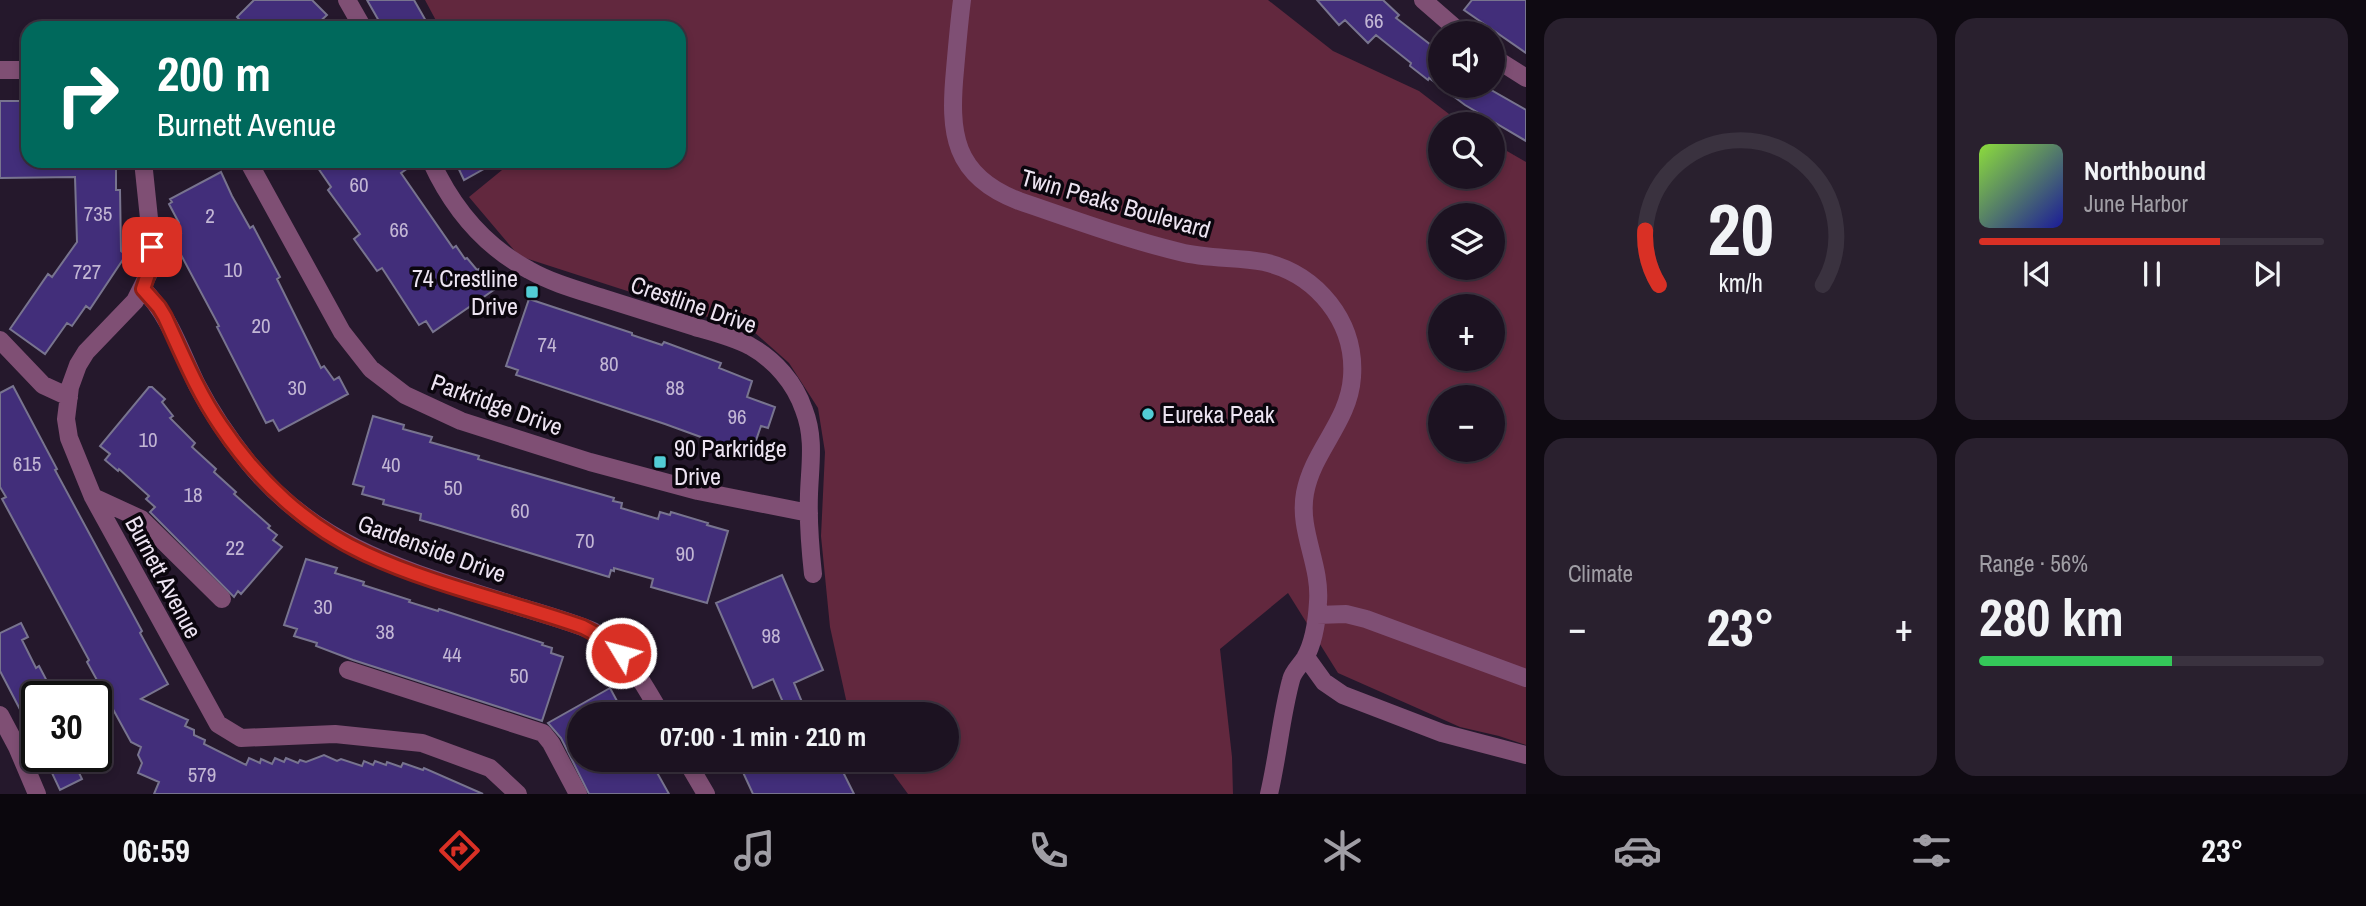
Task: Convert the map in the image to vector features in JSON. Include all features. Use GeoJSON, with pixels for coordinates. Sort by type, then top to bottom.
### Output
{"type":"FeatureCollection","features":[{"type":"Feature","properties":{"kind":"street"},"geometry":{"type":"LineString","coordinates":[[347,0],[359,21]]}},
{"type":"Feature","properties":{"kind":"street","name":"Twin Peaks Boulevard"},"geometry":{"type":"LineString","coordinates":[[962,0],[952,122],[954,135],[964,159],[987,184],[1019,201],[1168,249],[1198,256],[1275,265],[1312,285],[1340,318],[1352,354],[1350,399],[1311,472],[1304,506],[1307,539],[1317,568],[1317,615],[1306,657],[1291,676],[1269,794]]}},
{"type":"Feature","properties":{"kind":"street"},"geometry":{"type":"LineString","coordinates":[[1423,0],[1447,21]]}},
{"type":"Feature","properties":{"kind":"street"},"geometry":{"type":"LineString","coordinates":[[1505,65],[1526,78]]}},
{"type":"Feature","properties":{"kind":"street"},"geometry":{"type":"LineString","coordinates":[[0,70],[21,70]]}},
{"type":"Feature","properties":{"kind":"street","name":"Burnett Avenue"},"geometry":{"type":"LineString","coordinates":[[144,168],[152,247],[150,268],[143,289],[130,307],[82,359],[71,380],[66,419],[69,438],[93,497],[218,724],[241,738],[335,734],[422,743],[490,768],[517,794]]}},
{"type":"Feature","properties":{"kind":"street","name":"Parkridge Drive"},"geometry":{"type":"LineString","coordinates":[[252,168],[342,332],[371,369],[405,395],[454,418],[590,462],[698,491],[809,513]]}},
{"type":"Feature","properties":{"kind":"street","name":"Crestline Drive"},"geometry":{"type":"LineString","coordinates":[[434,168],[445,189],[466,218],[489,242],[520,266],[570,288],[735,340],[755,349],[772,362],[799,397],[809,428],[812,456],[809,513],[813,574]]}},
{"type":"Feature","properties":{"kind":"street","name":"Gardenside Drive"},"geometry":{"type":"LineString","coordinates":[[143,289],[165,317],[199,388],[222,428],[255,471],[295,509],[342,541],[377,559],[593,631],[609,641],[628,660],[654,702]]}},
{"type":"Feature","properties":{"kind":"street"},"geometry":{"type":"LineString","coordinates":[[0,340],[43,385],[69,397]]}},
{"type":"Feature","properties":{"kind":"street"},"geometry":{"type":"LineString","coordinates":[[93,497],[141,519],[222,599]]}},
{"type":"Feature","properties":{"kind":"street"},"geometry":{"type":"LineString","coordinates":[[1317,615],[1346,614],[1366,619],[1526,678]]}},
{"type":"Feature","properties":{"kind":"street"},"geometry":{"type":"LineString","coordinates":[[1306,657],[1324,682],[1343,695],[1442,733],[1526,755]]}},
{"type":"Feature","properties":{"kind":"street"},"geometry":{"type":"LineString","coordinates":[[348,670],[542,733],[551,743],[578,794]]}},
{"type":"Feature","properties":{"kind":"street"},"geometry":{"type":"LineString","coordinates":[[0,715],[37,794]]}},
{"type":"Feature","properties":{"kind":"street"},"geometry":{"type":"LineString","coordinates":[[693,772],[706,794]]}},
{"type":"Feature","properties":{"kind":"shaded area"},"geometry":{"type":"Polygon","coordinates":[[[425,0],[1268,0],[1333,51],[1419,91],[1446,112],[1428,112],[1428,189],[1505,189],[1505,150],[1526,162],[1526,745],[1460,727],[1338,673],[1288,593],[1220,649],[1232,757],[1233,794],[908,794],[892,772],[959,772],[959,702],[847,702],[830,627],[821,536],[825,452],[818,408],[789,363],[754,332],[519,256],[469,197],[504,168],[686,168],[686,21],[436,21],[425,0]]]}},
{"type":"Feature","properties":{"kind":"building"},"geometry":{"type":"Polygon","coordinates":[[[254,0],[312,0],[327,15],[321,21],[241,21],[237,17],[254,0]]]}},
{"type":"Feature","properties":{"kind":"building"},"geometry":{"type":"Polygon","coordinates":[[[367,0],[414,0],[426,21],[379,21],[367,0]]]}},
{"type":"Feature","properties":{"kind":"building"},"geometry":{"type":"Polygon","coordinates":[[[1317,0],[1383,0],[1399,15],[1396,18],[1428,43],[1428,80],[1376,35],[1368,43],[1345,20],[1339,25],[1317,0]]]}},
{"type":"Feature","properties":{"kind":"building"},"geometry":{"type":"Polygon","coordinates":[[[1472,0],[1526,0],[1526,53],[1505,38],[1505,21],[1480,21],[1464,10],[1472,0]]]}},
{"type":"Feature","properties":{"kind":"building"},"geometry":{"type":"Polygon","coordinates":[[[1456,98],[1505,98],[1526,110],[1526,141],[1505,129],[1505,112],[1477,112],[1456,98]]]}},
{"type":"Feature","properties":{"kind":"building"},"geometry":{"type":"Polygon","coordinates":[[[0,101],[21,101],[21,168],[116,168],[116,190],[120,190],[121,251],[126,255],[90,309],[86,306],[72,326],[67,323],[45,354],[10,329],[48,274],[52,277],[77,242],[75,177],[0,178],[0,101]]]}},
{"type":"Feature","properties":{"kind":"building"},"geometry":{"type":"Polygon","coordinates":[[[318,168],[408,168],[401,173],[453,248],[456,246],[483,276],[488,273],[498,287],[433,332],[426,321],[419,325],[382,268],[377,271],[354,239],[360,234],[328,190],[331,187],[318,168]]]}},
{"type":"Feature","properties":{"kind":"building"},"geometry":{"type":"Polygon","coordinates":[[[458,168],[485,168],[464,180],[458,168]]]}},
{"type":"Feature","properties":{"kind":"building"},"geometry":{"type":"Polygon","coordinates":[[[221,172],[232,196],[250,228],[253,226],[280,277],[277,279],[321,368],[324,366],[334,380],[339,377],[348,394],[279,431],[273,420],[266,423],[172,238],[181,233],[169,204],[172,202],[170,199],[221,172]]]}},
{"type":"Feature","properties":{"kind":"building"},"geometry":{"type":"Polygon","coordinates":[[[529,299],[721,363],[719,368],[752,381],[747,397],[775,407],[768,428],[761,426],[754,446],[747,443],[744,450],[732,446],[731,448],[516,375],[518,370],[506,366],[529,299]]]}},
{"type":"Feature","properties":{"kind":"building"},"geometry":{"type":"Polygon","coordinates":[[[13,386],[168,684],[141,699],[188,720],[185,726],[194,730],[194,735],[205,740],[204,744],[246,765],[249,758],[260,763],[261,759],[272,764],[275,758],[284,762],[286,758],[298,763],[300,760],[306,762],[324,755],[337,761],[341,759],[362,766],[364,761],[373,765],[375,761],[386,765],[387,762],[401,767],[403,763],[423,770],[424,768],[483,794],[154,794],[159,782],[138,773],[142,763],[138,755],[141,747],[131,742],[112,707],[112,681],[97,681],[87,662],[89,660],[2,499],[6,497],[0,487],[0,393],[13,386]]]}},
{"type":"Feature","properties":{"kind":"building"},"geometry":{"type":"Polygon","coordinates":[[[149,387],[165,399],[162,402],[173,416],[170,418],[195,443],[192,447],[216,469],[214,472],[236,492],[234,494],[270,526],[268,528],[277,535],[273,540],[282,547],[241,594],[238,591],[234,597],[150,512],[155,507],[146,499],[149,496],[105,460],[110,454],[100,446],[149,387]]]}},
{"type":"Feature","properties":{"kind":"building"},"geometry":{"type":"Polygon","coordinates":[[[373,416],[404,425],[403,429],[432,437],[430,442],[479,456],[478,459],[614,498],[613,501],[622,503],[621,508],[658,519],[660,512],[670,515],[671,512],[728,531],[707,603],[651,587],[653,579],[614,568],[609,577],[420,520],[421,514],[383,504],[384,500],[362,494],[364,487],[353,484],[373,416]]]}},
{"type":"Feature","properties":{"kind":"building"},"geometry":{"type":"Polygon","coordinates":[[[306,559],[337,568],[335,573],[410,600],[409,602],[438,611],[439,609],[552,648],[551,653],[563,657],[542,721],[353,660],[316,646],[317,643],[294,636],[297,629],[284,625],[306,559]]]}},
{"type":"Feature","properties":{"kind":"building"},"geometry":{"type":"Polygon","coordinates":[[[782,575],[823,670],[794,683],[802,702],[783,702],[773,679],[753,688],[716,603],[782,575]]]}},
{"type":"Feature","properties":{"kind":"building"},"geometry":{"type":"Polygon","coordinates":[[[21,623],[28,637],[22,640],[36,668],[39,666],[47,681],[21,681],[21,711],[0,671],[0,633],[21,623]]]}},
{"type":"Feature","properties":{"kind":"building"},"geometry":{"type":"Polygon","coordinates":[[[610,688],[618,702],[585,702],[610,688]]]}},
{"type":"Feature","properties":{"kind":"building"},"geometry":{"type":"Polygon","coordinates":[[[567,712],[567,750],[561,738],[548,723],[567,712]]]}},
{"type":"Feature","properties":{"kind":"building"},"geometry":{"type":"Polygon","coordinates":[[[52,772],[79,772],[82,779],[60,790],[52,772]]]}},
{"type":"Feature","properties":{"kind":"building"},"geometry":{"type":"Polygon","coordinates":[[[578,772],[657,772],[669,794],[589,794],[578,772]]]}},
{"type":"Feature","properties":{"kind":"building"},"geometry":{"type":"Polygon","coordinates":[[[743,772],[843,772],[854,794],[753,794],[743,772]]]}},
{"type":"Feature","properties":{"kind":"place","name":"74 Crestline Drive"},"geometry":{"type":"Point","coordinates":[532,292]}},
{"type":"Feature","properties":{"kind":"place","name":"Eureka Peak"},"geometry":{"type":"Point","coordinates":[1148,414]}},
{"type":"Feature","properties":{"kind":"place","name":"90 Parkridge Drive"},"geometry":{"type":"Point","coordinates":[660,462]}},
{"type":"Feature","properties":{"kind":"route"},"geometry":{"type":"LineString","coordinates":[[152,247],[150,268],[143,289],[165,317],[199,388],[222,428],[255,471],[295,509],[365,554],[583,627],[609,641],[621,653]]}}]}
